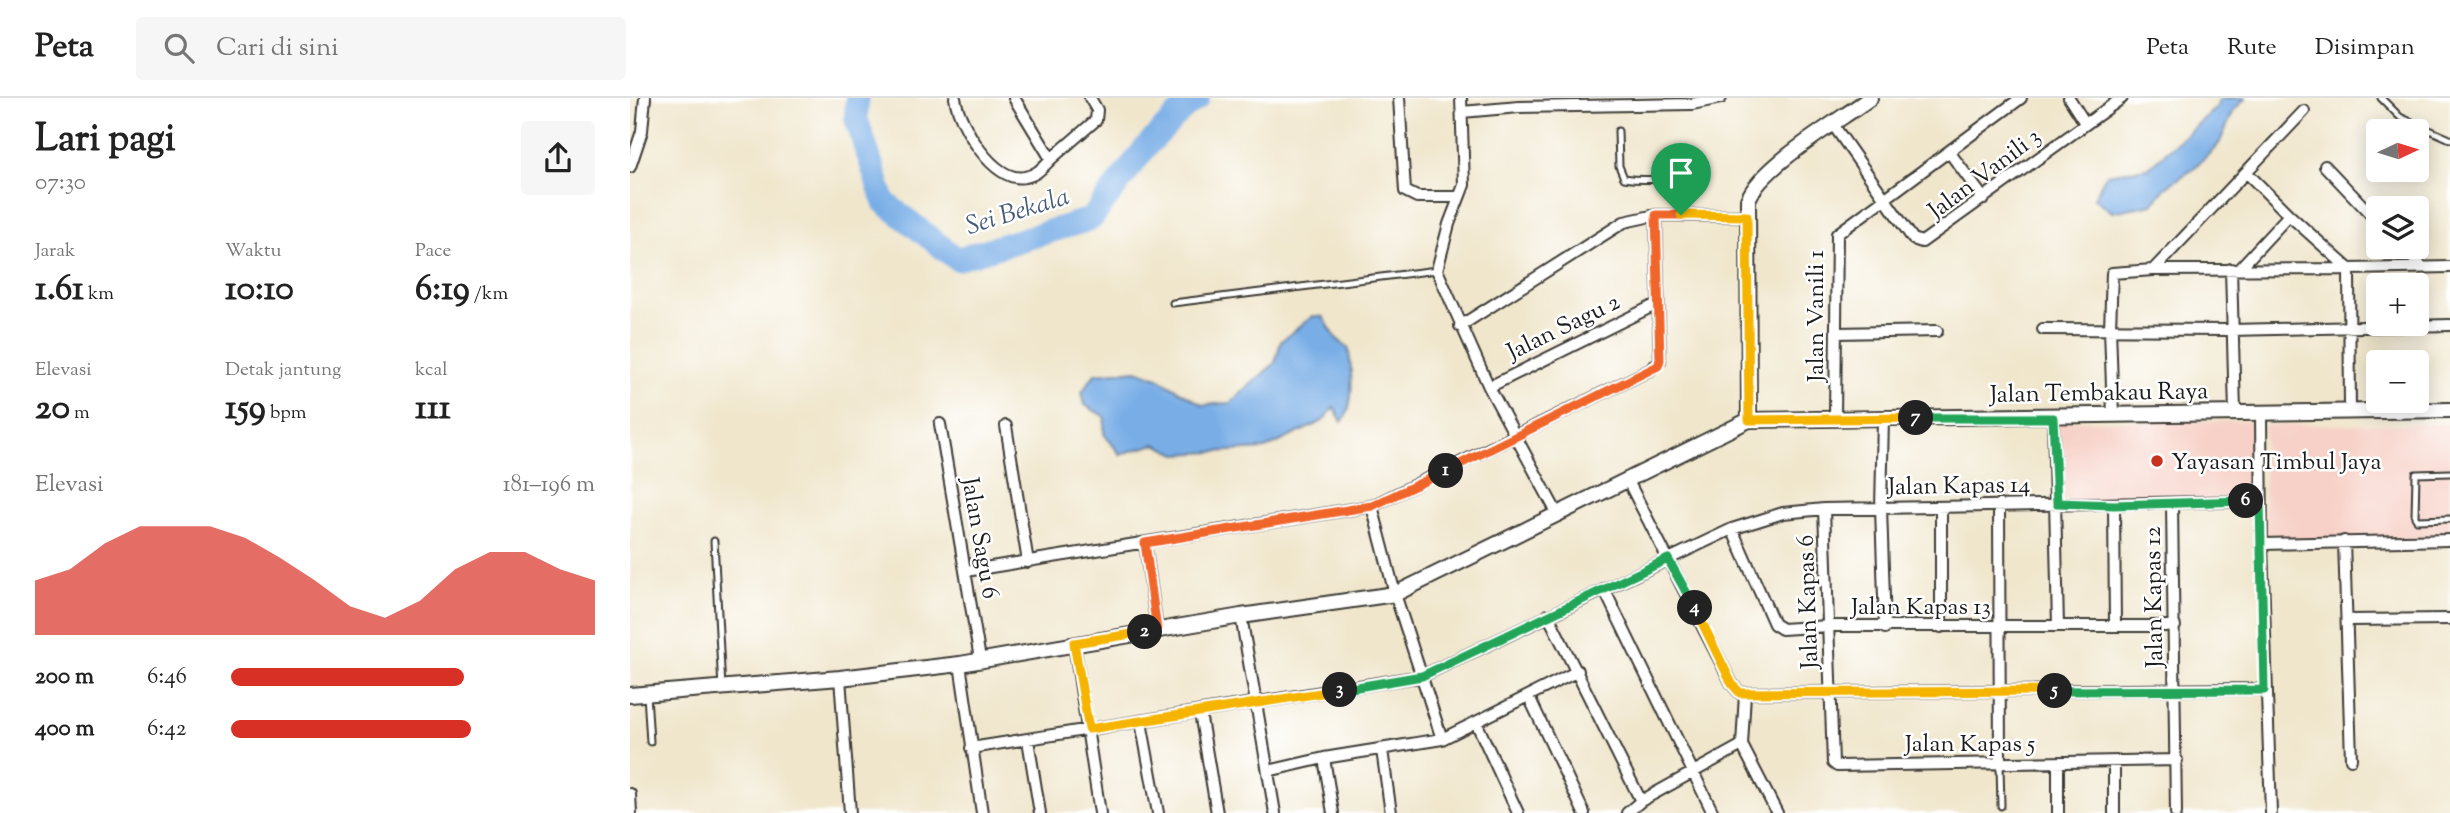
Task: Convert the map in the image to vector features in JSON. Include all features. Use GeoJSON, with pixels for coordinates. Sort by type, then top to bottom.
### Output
{"type":"FeatureCollection","features":[{"type":"Feature","properties":{"kind":"street"},"geometry":{"type":"LineString","coordinates":[[630,167],[638,151],[645,98]]}},
{"type":"Feature","properties":{"kind":"street"},"geometry":{"type":"LineString","coordinates":[[955,98],[957,113],[968,137],[1007,176],[1023,178],[1038,173],[1096,120],[1097,110],[1090,98]]}},
{"type":"Feature","properties":{"kind":"street"},"geometry":{"type":"LineString","coordinates":[[1014,98],[1051,159]]}},
{"type":"Feature","properties":{"kind":"street"},"geometry":{"type":"LineString","coordinates":[[1399,98],[1405,191],[1416,197],[1458,197]]}},
{"type":"Feature","properties":{"kind":"street"},"geometry":{"type":"LineString","coordinates":[[1461,98],[1464,177],[1437,270],[1489,387],[1557,513]]}},
{"type":"Feature","properties":{"kind":"street"},"geometry":{"type":"LineString","coordinates":[[1462,112],[1518,103],[1692,101],[1721,98]]}},
{"type":"Feature","properties":{"kind":"street"},"geometry":{"type":"LineString","coordinates":[[2068,98],[2085,123]]}},
{"type":"Feature","properties":{"kind":"street","name":"Jalan Vanili 3"},"geometry":{"type":"LineString","coordinates":[[1833,126],[1913,239],[1922,242],[2122,98]]}},
{"type":"Feature","properties":{"kind":"street","name":"Jalan Vanili 1"},"geometry":{"type":"LineString","coordinates":[[1835,417],[1837,234],[1950,153],[2017,99]]}},
{"type":"Feature","properties":{"kind":"street"},"geometry":{"type":"LineString","coordinates":[[630,695],[840,678],[960,664],[1241,616],[1395,594],[1749,420],[1748,200],[1753,188],[1790,154],[1833,126],[1865,100]]}},
{"type":"Feature","properties":{"kind":"street"},"geometry":{"type":"LineString","coordinates":[[2153,270],[2304,111]]}},
{"type":"Feature","properties":{"kind":"street"},"geometry":{"type":"LineString","coordinates":[[1950,153],[1984,199]]}},
{"type":"Feature","properties":{"kind":"street"},"geometry":{"type":"LineString","coordinates":[[2325,166],[2366,209]]}},
{"type":"Feature","properties":{"kind":"street"},"geometry":{"type":"LineString","coordinates":[[2246,172],[2349,269],[2350,411]]}},
{"type":"Feature","properties":{"kind":"street"},"geometry":{"type":"LineString","coordinates":[[1460,326],[1624,222],[1656,215],[1747,216]]}},
{"type":"Feature","properties":{"kind":"street"},"geometry":{"type":"LineString","coordinates":[[966,571],[1372,506],[1658,366],[1656,215]]}},
{"type":"Feature","properties":{"kind":"street"},"geometry":{"type":"LineString","coordinates":[[2235,412],[2231,330],[2235,269],[2290,215]]}},
{"type":"Feature","properties":{"kind":"street"},"geometry":{"type":"LineString","coordinates":[[2414,259],[2422,267]]}},
{"type":"Feature","properties":{"kind":"street"},"geometry":{"type":"LineString","coordinates":[[2113,416],[2109,328],[2112,273],[2153,270],[2450,267]]}},
{"type":"Feature","properties":{"kind":"street","name":"Jalan Sagu 2"},"geometry":{"type":"LineString","coordinates":[[1489,387],[1657,304]]}},
{"type":"Feature","properties":{"kind":"street"},"geometry":{"type":"LineString","coordinates":[[2043,329],[2231,330],[2450,325]]}},
{"type":"Feature","properties":{"kind":"street"},"geometry":{"type":"LineString","coordinates":[[1837,333],[1937,331]]}},
{"type":"Feature","properties":{"kind":"street","name":"Jalan Tembakau Raya"},"geometry":{"type":"LineString","coordinates":[[1749,420],[1835,417],[2053,418],[2235,412],[2450,410]]}},
{"type":"Feature","properties":{"kind":"street"},"geometry":{"type":"LineString","coordinates":[[2261,412],[2264,690],[2271,813]]}},
{"type":"Feature","properties":{"kind":"street"},"geometry":{"type":"LineString","coordinates":[[1882,418],[1881,508],[1885,628]]}},
{"type":"Feature","properties":{"kind":"street"},"geometry":{"type":"LineString","coordinates":[[2053,418],[2058,626]]}},
{"type":"Feature","properties":{"kind":"street","name":"Jalan Sagu 6"},"geometry":{"type":"LineString","coordinates":[[940,424],[980,659]]}},
{"type":"Feature","properties":{"kind":"street"},"geometry":{"type":"LineString","coordinates":[[1006,426],[1028,562]]}},
{"type":"Feature","properties":{"kind":"street"},"geometry":{"type":"LineString","coordinates":[[1628,479],[1732,684],[1745,694],[2264,690]]}},
{"type":"Feature","properties":{"kind":"street","name":"Jalan Kapas 14"},"geometry":{"type":"LineString","coordinates":[[971,748],[1422,676],[1732,529],[1783,513],[1824,509],[2057,503],[2114,505],[2260,501]]}},
{"type":"Feature","properties":{"kind":"street","name":"Jalan Kapas 12"},"geometry":{"type":"LineString","coordinates":[[2172,504],[2176,813]]}},
{"type":"Feature","properties":{"kind":"street"},"geometry":{"type":"LineString","coordinates":[[1999,505],[2000,765]]}},
{"type":"Feature","properties":{"kind":"street"},"geometry":{"type":"LineString","coordinates":[[2114,505],[2115,625]]}},
{"type":"Feature","properties":{"kind":"street"},"geometry":{"type":"LineString","coordinates":[[1372,506],[1395,594],[1442,739]]}},
{"type":"Feature","properties":{"kind":"street"},"geometry":{"type":"LineString","coordinates":[[1941,508],[1941,627]]}},
{"type":"Feature","properties":{"kind":"street","name":"Jalan Kapas 6"},"geometry":{"type":"LineString","coordinates":[[1824,509],[1832,694]]}},
{"type":"Feature","properties":{"kind":"street","name":"Jalan Kapas 13"},"geometry":{"type":"LineString","coordinates":[[1732,529],[1777,628],[2175,626]]}},
{"type":"Feature","properties":{"kind":"street"},"geometry":{"type":"LineString","coordinates":[[2262,544],[2450,540]]}},
{"type":"Feature","properties":{"kind":"street"},"geometry":{"type":"LineString","coordinates":[[2344,541],[2351,759]]}},
{"type":"Feature","properties":{"kind":"street"},"geometry":{"type":"LineString","coordinates":[[1145,543],[1157,630]]}},
{"type":"Feature","properties":{"kind":"street"},"geometry":{"type":"LineString","coordinates":[[1604,589],[1713,813]]}},
{"type":"Feature","properties":{"kind":"street"},"geometry":{"type":"LineString","coordinates":[[1548,615],[1641,801]]}},
{"type":"Feature","properties":{"kind":"street"},"geometry":{"type":"LineString","coordinates":[[1241,616],[1275,813]]}},
{"type":"Feature","properties":{"kind":"street"},"geometry":{"type":"LineString","coordinates":[[2348,620],[2450,620]]}},
{"type":"Feature","properties":{"kind":"street"},"geometry":{"type":"LineString","coordinates":[[1074,643],[1100,813]]}},
{"type":"Feature","properties":{"kind":"street"},"geometry":{"type":"LineString","coordinates":[[960,664],[982,813]]}},
{"type":"Feature","properties":{"kind":"street"},"geometry":{"type":"LineString","coordinates":[[1268,771],[1324,758],[1442,739],[1578,671]]}},
{"type":"Feature","properties":{"kind":"street"},"geometry":{"type":"LineString","coordinates":[[840,678],[850,813]]}},
{"type":"Feature","properties":{"kind":"street"},"geometry":{"type":"LineString","coordinates":[[1745,694],[1742,745],[1777,813]]}},
{"type":"Feature","properties":{"kind":"street","name":"Jalan Kapas 5"},"geometry":{"type":"LineString","coordinates":[[1832,694],[1831,757],[1837,765],[2000,765],[2177,760]]}},
{"type":"Feature","properties":{"kind":"street"},"geometry":{"type":"LineString","coordinates":[[1529,697],[1584,813]]}},
{"type":"Feature","properties":{"kind":"street"},"geometry":{"type":"LineString","coordinates":[[1200,713],[1217,813]]}},
{"type":"Feature","properties":{"kind":"street"},"geometry":{"type":"LineString","coordinates":[[1141,722],[1158,813]]}},
{"type":"Feature","properties":{"kind":"street"},"geometry":{"type":"LineString","coordinates":[[1476,722],[1518,813]]}},
{"type":"Feature","properties":{"kind":"street"},"geometry":{"type":"LineString","coordinates":[[1028,740],[1040,813]]}},
{"type":"Feature","properties":{"kind":"street"},"geometry":{"type":"LineString","coordinates":[[1627,813],[1641,801],[1742,745]]}},
{"type":"Feature","properties":{"kind":"street"},"geometry":{"type":"LineString","coordinates":[[1382,750],[1391,813]]}},
{"type":"Feature","properties":{"kind":"street"},"geometry":{"type":"LineString","coordinates":[[1324,758],[1333,813]]}},
{"type":"Feature","properties":{"kind":"street"},"geometry":{"type":"LineString","coordinates":[[2114,763],[2114,813]]}},
{"type":"Feature","properties":{"kind":"street"},"geometry":{"type":"LineString","coordinates":[[2057,764],[2058,813]]}},
{"type":"Feature","properties":{"kind":"street"},"geometry":{"type":"LineString","coordinates":[[630,794],[631,813]]}},
{"type":"Feature","properties":{"kind":"lane"},"geometry":{"type":"LineString","coordinates":[[2381,98],[2400,117],[2450,139]]}},
{"type":"Feature","properties":{"kind":"lane"},"geometry":{"type":"LineString","coordinates":[[1618,131],[1621,174],[1629,179],[1665,180],[1674,187],[1681,215]]}},
{"type":"Feature","properties":{"kind":"lane"},"geometry":{"type":"LineString","coordinates":[[1173,303],[1437,270]]}},
{"type":"Feature","properties":{"kind":"lane"},"geometry":{"type":"LineString","coordinates":[[2450,473],[2416,474],[2415,517],[2417,520],[2450,519]]}},
{"type":"Feature","properties":{"kind":"lane"},"geometry":{"type":"LineString","coordinates":[[713,541],[722,688]]}},
{"type":"Feature","properties":{"kind":"lane"},"geometry":{"type":"LineString","coordinates":[[647,694],[649,742]]}},
{"type":"Feature","properties":{"kind":"lane"},"geometry":{"type":"LineString","coordinates":[[2000,765],[2001,806]]}},
{"type":"Feature","properties":{"kind":"shaded area","name":"Yayasan Timbul Jaya"},"geometry":{"type":"Polygon","coordinates":[[[2059,421],[2254,421],[2254,501],[2059,500],[2059,421]]]}},
{"type":"Feature","properties":{"kind":"shaded area"},"geometry":{"type":"Polygon","coordinates":[[[2450,424],[2450,537],[2264,542],[2265,425],[2450,424]]]}},
{"type":"Feature","properties":{"kind":"water"},"geometry":{"type":"Polygon","coordinates":[[[2220,98],[2246,98],[2234,110],[2219,144],[2192,170],[2167,186],[2152,204],[2112,212],[2094,198],[2107,174],[2148,168],[2216,108],[2220,98]]]}},
{"type":"Feature","properties":{"kind":"water"},"geometry":{"type":"Polygon","coordinates":[[[1313,316],[1323,317],[1336,338],[1349,349],[1351,397],[1342,422],[1334,407],[1323,421],[1265,449],[1177,454],[1156,444],[1120,454],[1104,434],[1105,417],[1085,405],[1082,392],[1095,374],[1137,370],[1158,378],[1203,405],[1230,403],[1275,363],[1281,341],[1313,316]]]}},
{"type":"Feature","properties":{"kind":"waterway","name":"Sei Bekala"},"geometry":{"type":"LineString","coordinates":[[857,98],[856,118],[884,202],[957,259],[1091,219],[1146,147],[1183,109],[1198,98]]}},
{"type":"Feature","properties":{"kind":"place","name":"Yayasan Timbul Jaya"},"geometry":{"type":"Point","coordinates":[2157,461]}},
{"type":"Feature","properties":{"kind":"route"},"geometry":{"type":"LineString","coordinates":[[1656,215],[1681,215],[1747,216],[1749,420],[1835,417],[2053,418],[2057,503],[2114,505],[2260,501],[2264,690],[1740,693],[1732,684],[1668,559],[1422,676],[1089,729],[1074,643],[1157,630],[1145,543],[1372,506],[1658,366],[1656,215]]}}]}
